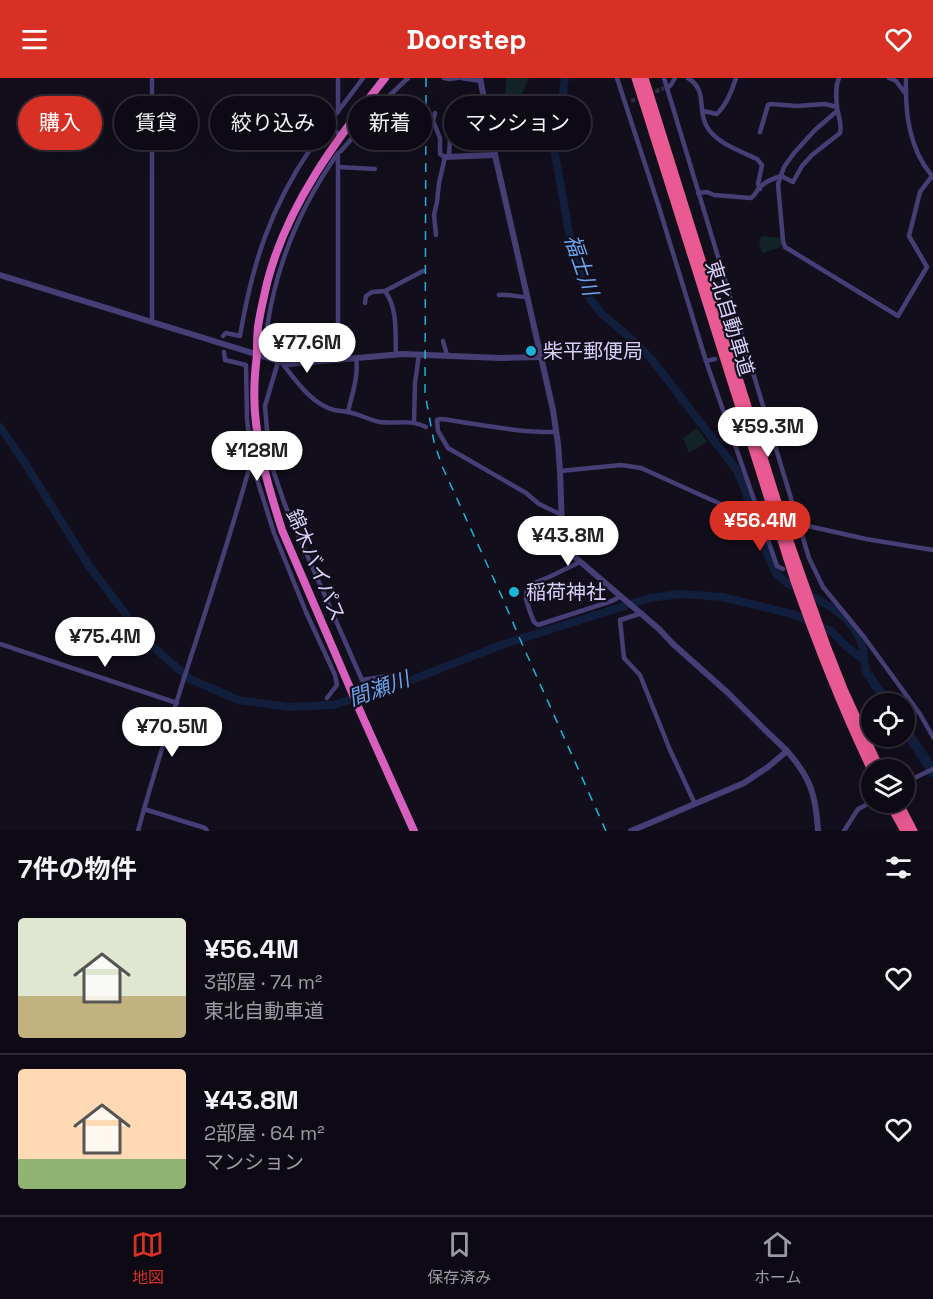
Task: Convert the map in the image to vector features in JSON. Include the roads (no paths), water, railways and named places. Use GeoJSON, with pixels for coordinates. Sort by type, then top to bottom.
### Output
{"type":"FeatureCollection","features":[{"type":"Feature","properties":{"kind":"highway","name":"錦木バイパス"},"geometry":{"type":"LineString","coordinates":[[385,78],[341,135],[336,150],[308,185],[274,259],[258,328],[260,356],[254,397],[256,425],[264,469],[282,530],[414,831]]}},
{"type":"Feature","properties":{"kind":"highway","name":"東北自動車道"},"geometry":{"type":"LineString","coordinates":[[636,78],[794,578],[845,712],[868,759]]}},
{"type":"Feature","properties":{"kind":"highway","name":"東北自動車道"},"geometry":{"type":"LineString","coordinates":[[644,78],[804,582],[821,644],[875,759]]}},
{"type":"Feature","properties":{"kind":"highway"},"geometry":{"type":"LineString","coordinates":[[895,813],[904,831]]}},
{"type":"Feature","properties":{"kind":"highway"},"geometry":{"type":"LineString","coordinates":[[903,813],[913,831]]}},
{"type":"Feature","properties":{"kind":"street"},"geometry":{"type":"LineString","coordinates":[[152,78],[152,321]]}},
{"type":"Feature","properties":{"kind":"street"},"geometry":{"type":"LineString","coordinates":[[338,78],[338,112]]}},
{"type":"Feature","properties":{"kind":"street"},"geometry":{"type":"LineString","coordinates":[[336,115],[363,78]]}},
{"type":"Feature","properties":{"kind":"street"},"geometry":{"type":"LineString","coordinates":[[338,359],[338,167],[336,150],[408,78]]}},
{"type":"Feature","properties":{"kind":"street"},"geometry":{"type":"LineString","coordinates":[[444,78],[480,80],[483,96]]}},
{"type":"Feature","properties":{"kind":"street"},"geometry":{"type":"LineString","coordinates":[[617,78],[706,361],[777,566],[783,569]]}},
{"type":"Feature","properties":{"kind":"street"},"geometry":{"type":"LineString","coordinates":[[664,78],[744,350],[809,558],[823,587],[864,637],[920,714],[933,737]]}},
{"type":"Feature","properties":{"kind":"street"},"geometry":{"type":"LineString","coordinates":[[666,88],[675,78]]}},
{"type":"Feature","properties":{"kind":"street"},"geometry":{"type":"LineString","coordinates":[[688,78],[698,87],[706,126],[722,142],[761,162],[758,184],[760,189]]}},
{"type":"Feature","properties":{"kind":"street"},"geometry":{"type":"LineString","coordinates":[[703,111],[717,114],[724,107],[736,78]]}},
{"type":"Feature","properties":{"kind":"street"},"geometry":{"type":"LineString","coordinates":[[781,176],[793,182],[802,166],[812,155],[840,133],[836,94],[838,78]]}},
{"type":"Feature","properties":{"kind":"street"},"geometry":{"type":"LineString","coordinates":[[890,78],[896,81],[905,93]]}},
{"type":"Feature","properties":{"kind":"street"},"geometry":{"type":"LineString","coordinates":[[837,109],[815,130],[784,167],[778,184],[783,241],[785,247],[898,316],[927,267],[909,236],[920,192],[933,177],[918,154],[912,138],[906,108],[906,78]]}},
{"type":"Feature","properties":{"kind":"street"},"geometry":{"type":"LineString","coordinates":[[625,105],[631,101]]}},
{"type":"Feature","properties":{"kind":"street"},"geometry":{"type":"LineString","coordinates":[[760,132],[768,105],[771,104],[797,106],[825,104],[837,109]]}},
{"type":"Feature","properties":{"kind":"street"},"geometry":{"type":"LineString","coordinates":[[435,113],[433,121],[440,138],[440,154],[447,157],[495,155]]}},
{"type":"Feature","properties":{"kind":"street"},"geometry":{"type":"LineString","coordinates":[[336,132],[341,135]]}},
{"type":"Feature","properties":{"kind":"street"},"geometry":{"type":"LineString","coordinates":[[223,336],[226,333],[240,336],[258,255],[274,214],[310,150]]}},
{"type":"Feature","properties":{"kind":"street"},"geometry":{"type":"LineString","coordinates":[[436,235],[434,215],[439,183],[448,150]]}},
{"type":"Feature","properties":{"kind":"street"},"geometry":{"type":"LineString","coordinates":[[494,150],[553,410],[557,432],[562,527],[566,543],[580,562],[640,612],[788,750],[800,765],[810,784],[816,805],[818,831]]}},
{"type":"Feature","properties":{"kind":"street"},"geometry":{"type":"LineString","coordinates":[[338,167],[375,169]]}},
{"type":"Feature","properties":{"kind":"street"},"geometry":{"type":"LineString","coordinates":[[698,193],[707,192],[714,195],[752,198],[761,186],[781,176]]}},
{"type":"Feature","properties":{"kind":"street"},"geometry":{"type":"LineString","coordinates":[[365,303],[366,296],[372,292],[385,291],[423,271]]}},
{"type":"Feature","properties":{"kind":"street"},"geometry":{"type":"LineString","coordinates":[[0,275],[288,364],[396,354],[540,357]]}},
{"type":"Feature","properties":{"kind":"street"},"geometry":{"type":"LineString","coordinates":[[385,291],[391,299],[394,310],[396,354]]}},
{"type":"Feature","properties":{"kind":"street"},"geometry":{"type":"LineString","coordinates":[[500,295],[527,297]]}},
{"type":"Feature","properties":{"kind":"street"},"geometry":{"type":"LineString","coordinates":[[443,341],[447,355]]}},
{"type":"Feature","properties":{"kind":"street"},"geometry":{"type":"LineString","coordinates":[[224,352],[225,360],[246,365],[247,419],[252,458],[274,533],[335,675],[337,685],[327,698]]}},
{"type":"Feature","properties":{"kind":"street"},"geometry":{"type":"LineString","coordinates":[[414,422],[418,354]]}},
{"type":"Feature","properties":{"kind":"street"},"geometry":{"type":"LineString","coordinates":[[348,412],[356,379],[356,357]]}},
{"type":"Feature","properties":{"kind":"street"},"geometry":{"type":"LineString","coordinates":[[706,361],[715,359]]}},
{"type":"Feature","properties":{"kind":"street"},"geometry":{"type":"LineString","coordinates":[[280,362],[298,384],[318,402],[332,410],[348,412],[379,422],[414,422],[426,427]]}},
{"type":"Feature","properties":{"kind":"street"},"geometry":{"type":"LineString","coordinates":[[280,362],[265,406],[265,417],[272,464],[282,498],[362,680],[393,675]]}},
{"type":"Feature","properties":{"kind":"street"},"geometry":{"type":"LineString","coordinates":[[557,432],[538,433],[467,422],[437,420],[438,431],[448,448],[526,493],[539,504],[562,515]]}},
{"type":"Feature","properties":{"kind":"street"},"geometry":{"type":"LineString","coordinates":[[138,831],[252,458]]}},
{"type":"Feature","properties":{"kind":"street"},"geometry":{"type":"LineString","coordinates":[[560,471],[621,465],[641,468],[725,506],[767,517]]}},
{"type":"Feature","properties":{"kind":"street"},"geometry":{"type":"LineString","coordinates":[[799,524],[866,539],[933,550]]}},
{"type":"Feature","properties":{"kind":"street"},"geometry":{"type":"LineString","coordinates":[[580,562],[529,585],[527,588],[526,599],[534,622],[538,626],[623,597]]}},
{"type":"Feature","properties":{"kind":"street"},"geometry":{"type":"LineString","coordinates":[[640,612],[620,620],[624,658],[640,675],[670,750],[695,804]]}},
{"type":"Feature","properties":{"kind":"street"},"geometry":{"type":"LineString","coordinates":[[0,644],[177,703]]}},
{"type":"Feature","properties":{"kind":"street"},"geometry":{"type":"LineString","coordinates":[[631,831],[744,783],[788,750]]}},
{"type":"Feature","properties":{"kind":"street"},"geometry":{"type":"LineString","coordinates":[[915,778],[933,769]]}},
{"type":"Feature","properties":{"kind":"street"},"geometry":{"type":"LineString","coordinates":[[844,831],[861,808]]}},
{"type":"Feature","properties":{"kind":"street"},"geometry":{"type":"LineString","coordinates":[[144,809],[205,828],[207,831]]}},
{"type":"Feature","properties":{"kind":"water"},"geometry":{"type":"Polygon","coordinates":[[[872,672],[886,693],[876,693],[871,686],[872,672]]]}},
{"type":"Feature","properties":{"kind":"water"},"geometry":{"type":"Polygon","coordinates":[[[915,735],[933,762],[933,778],[911,747],[915,747],[915,735]]]}},
{"type":"Feature","properties":{"kind":"waterway","name":"福士川"},"geometry":{"type":"LineString","coordinates":[[565,78],[555,154],[570,238],[583,285],[590,299],[601,313],[653,361],[736,469],[761,540],[776,573],[787,583],[831,607],[848,620],[862,644],[866,672],[880,693]]}},
{"type":"Feature","properties":{"kind":"waterway","name":"間瀬川"},"geometry":{"type":"LineString","coordinates":[[0,427],[89,566],[146,641],[190,679],[238,700],[288,707],[333,705],[406,682],[504,644],[650,598],[680,594],[722,597],[792,614],[831,631],[863,659]]}},
{"type":"Feature","properties":{"kind":"tunnel"},"geometry":{"type":"LineString","coordinates":[[631,101],[664,88]]}},
{"type":"Feature","properties":{"kind":"tunnel"},"geometry":{"type":"LineString","coordinates":[[732,354],[743,350]]}},
{"type":"Feature","properties":{"kind":"tunnel"},"geometry":{"type":"LineString","coordinates":[[783,524],[799,524]]}},
{"type":"Feature","properties":{"kind":"railway"},"geometry":{"type":"LineString","coordinates":[[426,78],[425,394],[434,442],[442,466],[606,831]]}},
{"type":"Feature","properties":{"kind":"place","name":"柴平郵便局"},"geometry":{"type":"Point","coordinates":[531,351]}},
{"type":"Feature","properties":{"kind":"place","name":"稲荷神社"},"geometry":{"type":"Point","coordinates":[514,592]}}]}
